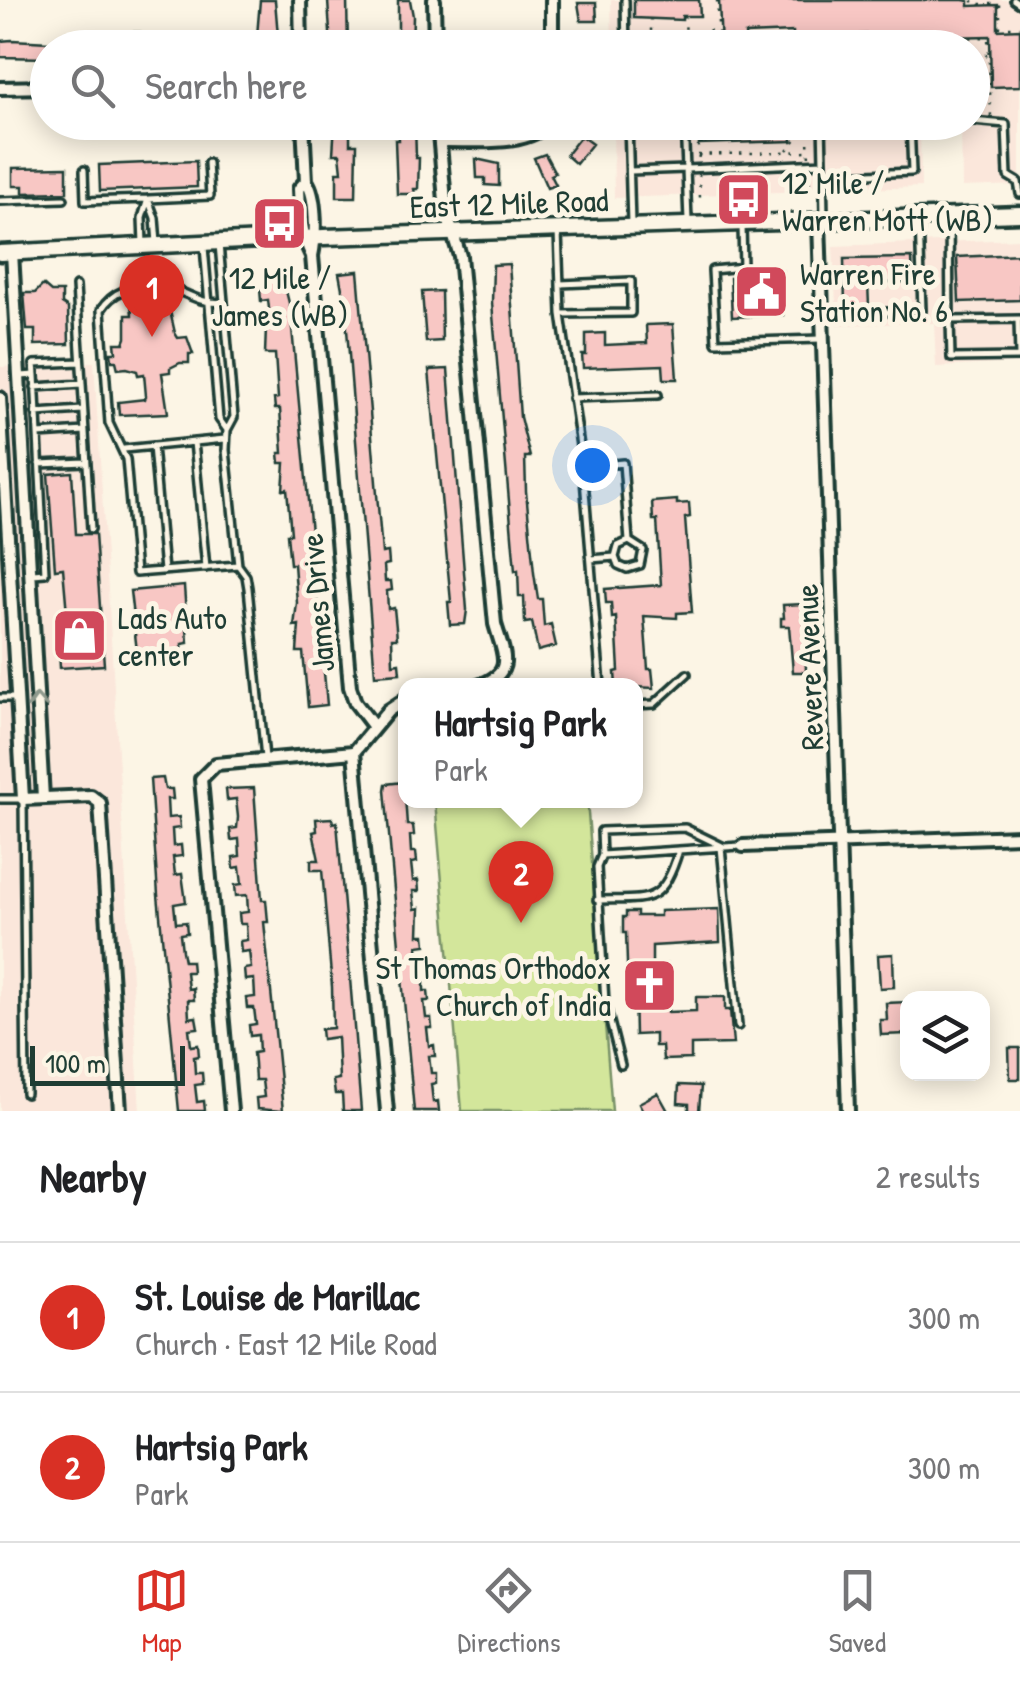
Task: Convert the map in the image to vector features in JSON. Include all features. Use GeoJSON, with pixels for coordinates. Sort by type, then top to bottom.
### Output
{"type":"FeatureCollection","features":[{"type":"Feature","properties":{"kind":"main road","name":"East 12 Mile Road"},"geometry":{"type":"LineString","coordinates":[[6,252],[1020,214]]}},
{"type":"Feature","properties":{"kind":"street"},"geometry":{"type":"LineString","coordinates":[[300,0],[301,30]]}},
{"type":"Feature","properties":{"kind":"street"},"geometry":{"type":"LineString","coordinates":[[434,0],[435,30]]}},
{"type":"Feature","properties":{"kind":"street"},"geometry":{"type":"LineString","coordinates":[[552,0],[552,30]]}},
{"type":"Feature","properties":{"kind":"street"},"geometry":{"type":"LineString","coordinates":[[0,88],[30,87]]}},
{"type":"Feature","properties":{"kind":"street","name":"James Drive"},"geometry":{"type":"LineString","coordinates":[[305,140],[306,181],[299,189],[312,256],[350,687],[355,702],[374,727]]}},
{"type":"Feature","properties":{"kind":"street"},"geometry":{"type":"LineString","coordinates":[[463,140],[442,141],[446,212],[460,256],[488,568],[495,624],[504,651],[504,670],[495,678]]}},
{"type":"Feature","properties":{"kind":"street","name":"Revere Avenue"},"geometry":{"type":"LineString","coordinates":[[822,220],[848,1111]]}},
{"type":"Feature","properties":{"kind":"street"},"geometry":{"type":"LineString","coordinates":[[6,252],[22,438],[43,798]]}},
{"type":"Feature","properties":{"kind":"street"},"geometry":{"type":"LineString","coordinates":[[18,390],[0,395],[23,799],[90,798],[100,805],[118,1111]]}},
{"type":"Feature","properties":{"kind":"street"},"geometry":{"type":"LineString","coordinates":[[4,439],[22,438]]}},
{"type":"Feature","properties":{"kind":"street"},"geometry":{"type":"LineString","coordinates":[[11,576],[30,574]]}},
{"type":"Feature","properties":{"kind":"street"},"geometry":{"type":"LineString","coordinates":[[16,669],[35,668]]}},
{"type":"Feature","properties":{"kind":"street"},"geometry":{"type":"LineString","coordinates":[[386,1111],[354,752],[398,704]]}},
{"type":"Feature","properties":{"kind":"street"},"geometry":{"type":"LineString","coordinates":[[231,1111],[201,780],[216,764],[354,752]]}},
{"type":"Feature","properties":{"kind":"street"},"geometry":{"type":"LineString","coordinates":[[743,846],[1020,836]]}},
{"type":"Feature","properties":{"kind":"lane"},"geometry":{"type":"LineString","coordinates":[[625,0],[626,30]]}},
{"type":"Feature","properties":{"kind":"lane"},"geometry":{"type":"LineString","coordinates":[[1014,0],[1020,4]]}},
{"type":"Feature","properties":{"kind":"lane"},"geometry":{"type":"LineString","coordinates":[[991,124],[1006,124],[1008,176],[1018,182],[1020,194]]}},
{"type":"Feature","properties":{"kind":"lane"},"geometry":{"type":"LineString","coordinates":[[629,140],[631,227]]}},
{"type":"Feature","properties":{"kind":"lane"},"geometry":{"type":"LineString","coordinates":[[686,140],[688,224]]}},
{"type":"Feature","properties":{"kind":"lane"},"geometry":{"type":"LineString","coordinates":[[822,140],[822,220]]}},
{"type":"Feature","properties":{"kind":"lane"},"geometry":{"type":"LineString","coordinates":[[824,176],[912,172],[911,140]]}},
{"type":"Feature","properties":{"kind":"lane"},"geometry":{"type":"LineString","coordinates":[[84,170],[85,201],[148,200],[210,196],[208,163]]}},
{"type":"Feature","properties":{"kind":"lane"},"geometry":{"type":"LineString","coordinates":[[630,170],[823,163]]}},
{"type":"Feature","properties":{"kind":"lane"},"geometry":{"type":"LineString","coordinates":[[0,201],[64,199]]}},
{"type":"Feature","properties":{"kind":"lane"},"geometry":{"type":"LineString","coordinates":[[148,200],[142,218],[150,247]]}},
{"type":"Feature","properties":{"kind":"lane"},"geometry":{"type":"LineString","coordinates":[[148,200],[156,218],[150,247]]}},
{"type":"Feature","properties":{"kind":"lane"},"geometry":{"type":"LineString","coordinates":[[948,216],[950,320],[952,358],[1019,357],[1019,319],[950,320]]}},
{"type":"Feature","properties":{"kind":"lane"},"geometry":{"type":"LineString","coordinates":[[822,314],[922,310],[918,217]]}},
{"type":"Feature","properties":{"kind":"lane"},"geometry":{"type":"LineString","coordinates":[[742,223],[743,267],[712,270],[716,342],[823,339]]}},
{"type":"Feature","properties":{"kind":"lane"},"geometry":{"type":"LineString","coordinates":[[557,229],[561,314],[583,467],[600,678]]}},
{"type":"Feature","properties":{"kind":"lane"},"geometry":{"type":"LineString","coordinates":[[211,244],[224,302],[234,417],[226,439],[238,565],[248,588],[265,760]]}},
{"type":"Feature","properties":{"kind":"lane"},"geometry":{"type":"LineString","coordinates":[[211,244],[209,304],[219,420],[227,430]]}},
{"type":"Feature","properties":{"kind":"lane"},"geometry":{"type":"LineString","coordinates":[[560,284],[631,282],[631,312],[561,314]]}},
{"type":"Feature","properties":{"kind":"lane"},"geometry":{"type":"LineString","coordinates":[[224,302],[209,304],[179,289],[148,284],[117,294],[102,310],[110,423],[113,435],[124,449],[136,574],[238,565]]}},
{"type":"Feature","properties":{"kind":"lane"},"geometry":{"type":"LineString","coordinates":[[76,286],[90,529]]}},
{"type":"Feature","properties":{"kind":"lane"},"geometry":{"type":"LineString","coordinates":[[30,574],[44,574],[34,364],[80,362]]}},
{"type":"Feature","properties":{"kind":"lane"},"geometry":{"type":"LineString","coordinates":[[17,376],[35,375]]}},
{"type":"Feature","properties":{"kind":"lane"},"geometry":{"type":"LineString","coordinates":[[35,387],[82,384]]}},
{"type":"Feature","properties":{"kind":"lane"},"geometry":{"type":"LineString","coordinates":[[572,398],[658,394]]}},
{"type":"Feature","properties":{"kind":"lane"},"geometry":{"type":"LineString","coordinates":[[36,413],[83,410]]}},
{"type":"Feature","properties":{"kind":"lane"},"geometry":{"type":"LineString","coordinates":[[38,434],[85,432]]}},
{"type":"Feature","properties":{"kind":"lane"},"geometry":{"type":"LineString","coordinates":[[124,449],[226,439]]}},
{"type":"Feature","properties":{"kind":"lane"},"geometry":{"type":"LineString","coordinates":[[194,442],[206,568]]}},
{"type":"Feature","properties":{"kind":"lane"},"geometry":{"type":"LineString","coordinates":[[153,446],[164,571]]}},
{"type":"Feature","properties":{"kind":"lane"},"geometry":{"type":"LineString","coordinates":[[39,464],[86,462]]}},
{"type":"Feature","properties":{"kind":"lane"},"geometry":{"type":"LineString","coordinates":[[583,467],[623,463],[629,541]]}},
{"type":"Feature","properties":{"kind":"lane"},"geometry":{"type":"LineString","coordinates":[[629,541],[642,550],[640,564],[627,570],[618,565],[615,557],[618,546],[629,541]]}},
{"type":"Feature","properties":{"kind":"lane"},"geometry":{"type":"LineString","coordinates":[[591,559],[615,557]]}},
{"type":"Feature","properties":{"kind":"lane"},"geometry":{"type":"LineString","coordinates":[[643,705],[654,704],[687,674]]}},
{"type":"Feature","properties":{"kind":"lane"},"geometry":{"type":"LineString","coordinates":[[0,698],[18,698]]}},
{"type":"Feature","properties":{"kind":"lane"},"geometry":{"type":"LineString","coordinates":[[0,799],[23,799],[26,1094]]}},
{"type":"Feature","properties":{"kind":"lane"},"geometry":{"type":"LineString","coordinates":[[622,1065],[605,1002],[597,867],[602,855],[601,830],[685,828],[723,847]]}},
{"type":"Feature","properties":{"kind":"lane"},"geometry":{"type":"LineString","coordinates":[[602,855],[743,846]]}},
{"type":"Feature","properties":{"kind":"lane"},"geometry":{"type":"LineString","coordinates":[[723,847],[738,1026]]}},
{"type":"Feature","properties":{"kind":"lane"},"geometry":{"type":"LineString","coordinates":[[598,900],[648,899],[660,892],[679,850]]}},
{"type":"Feature","properties":{"kind":"path"},"geometry":{"type":"LineString","coordinates":[[718,0],[718,30]]}},
{"type":"Feature","properties":{"kind":"path"},"geometry":{"type":"LineString","coordinates":[[973,0],[973,4],[1000,4],[1000,28],[1020,27]]}},
{"type":"Feature","properties":{"kind":"path"},"geometry":{"type":"LineString","coordinates":[[684,16],[685,30]]}},
{"type":"Feature","properties":{"kind":"path"},"geometry":{"type":"LineString","coordinates":[[651,18],[651,30]]}},
{"type":"Feature","properties":{"kind":"path"},"geometry":{"type":"LineString","coordinates":[[990,99],[991,124]]}},
{"type":"Feature","properties":{"kind":"path"},"geometry":{"type":"LineString","coordinates":[[697,140],[700,198]]}},
{"type":"Feature","properties":{"kind":"path"},"geometry":{"type":"LineString","coordinates":[[786,152],[795,140]]}},
{"type":"Feature","properties":{"kind":"path"},"geometry":{"type":"LineString","coordinates":[[698,155],[808,151]]}},
{"type":"Feature","properties":{"kind":"shaded area"},"geometry":{"type":"Polygon","coordinates":[[[611,0],[1020,0],[1020,185],[962,187],[961,140],[990,140],[990,30],[612,30],[611,0]]]}},
{"type":"Feature","properties":{"kind":"shaded area"},"geometry":{"type":"Polygon","coordinates":[[[613,140],[920,140],[921,187],[614,198],[613,140]]]}},
{"type":"Feature","properties":{"kind":"shaded area"},"geometry":{"type":"Polygon","coordinates":[[[1020,239],[1020,363],[936,367],[934,323],[837,325],[833,246],[1020,239]]]}},
{"type":"Feature","properties":{"kind":"shaded area"},"geometry":{"type":"Polygon","coordinates":[[[94,362],[140,1111],[0,1111],[0,367],[94,362]]]}},
{"type":"Feature","properties":{"kind":"green space"},"geometry":{"type":"Polygon","coordinates":[[[436,808],[588,808],[612,1111],[462,1111],[436,808]]]}},
{"type":"Feature","properties":{"kind":"building"},"geometry":{"type":"Polygon","coordinates":[[[260,0],[275,0],[278,30],[258,30],[260,0]]]}},
{"type":"Feature","properties":{"kind":"building"},"geometry":{"type":"Polygon","coordinates":[[[398,0],[410,0],[413,30],[398,30],[398,0]]]}},
{"type":"Feature","properties":{"kind":"building"},"geometry":{"type":"Polygon","coordinates":[[[634,0],[699,0],[700,16],[682,16],[682,20],[634,18],[634,0]]]}},
{"type":"Feature","properties":{"kind":"building"},"geometry":{"type":"Polygon","coordinates":[[[719,0],[963,0],[969,1],[969,6],[998,5],[998,30],[1020,29],[1020,86],[991,87],[990,30],[720,30],[719,0]]]}},
{"type":"Feature","properties":{"kind":"building"},"geometry":{"type":"Polygon","coordinates":[[[328,1],[347,1],[348,30],[330,30],[328,1]]]}},
{"type":"Feature","properties":{"kind":"building"},"geometry":{"type":"Polygon","coordinates":[[[578,3],[596,3],[597,21],[581,21],[578,3]]]}},
{"type":"Feature","properties":{"kind":"building"},"geometry":{"type":"Polygon","coordinates":[[[0,41],[30,41],[30,58],[0,57],[0,41]]]}},
{"type":"Feature","properties":{"kind":"building"},"geometry":{"type":"Polygon","coordinates":[[[334,140],[357,144],[356,197],[337,197],[337,172],[342,172],[340,154],[333,154],[334,140]]]}},
{"type":"Feature","properties":{"kind":"building"},"geometry":{"type":"Polygon","coordinates":[[[395,140],[416,140],[419,158],[415,194],[397,194],[395,140]]]}},
{"type":"Feature","properties":{"kind":"building"},"geometry":{"type":"Polygon","coordinates":[[[578,140],[592,144],[576,164],[566,155],[578,140]]]}},
{"type":"Feature","properties":{"kind":"building"},"geometry":{"type":"Polygon","coordinates":[[[699,140],[792,141],[699,144],[699,140]]]}},
{"type":"Feature","properties":{"kind":"building"},"geometry":{"type":"Polygon","coordinates":[[[545,154],[555,173],[551,175],[556,185],[547,188],[534,158],[545,154]]]}},
{"type":"Feature","properties":{"kind":"building"},"geometry":{"type":"Polygon","coordinates":[[[476,159],[499,164],[499,186],[485,185],[485,178],[477,178],[476,159]]]}},
{"type":"Feature","properties":{"kind":"building"},"geometry":{"type":"Polygon","coordinates":[[[196,161],[197,187],[100,191],[99,165],[196,161]]]}},
{"type":"Feature","properties":{"kind":"building"},"geometry":{"type":"Polygon","coordinates":[[[67,167],[67,192],[23,193],[23,186],[13,186],[13,168],[67,167]]]}},
{"type":"Feature","properties":{"kind":"building"},"geometry":{"type":"Polygon","coordinates":[[[1020,254],[1020,300],[959,302],[957,257],[1020,254]]]}},
{"type":"Feature","properties":{"kind":"building"},"geometry":{"type":"Polygon","coordinates":[[[912,258],[913,282],[868,283],[869,306],[845,307],[844,259],[912,258]]]}},
{"type":"Feature","properties":{"kind":"building"},"geometry":{"type":"Polygon","coordinates":[[[509,264],[520,417],[530,457],[525,457],[526,491],[534,573],[538,599],[542,599],[544,626],[551,624],[556,646],[538,651],[532,622],[525,623],[524,597],[519,597],[518,570],[515,571],[492,303],[493,265],[509,264]]]}},
{"type":"Feature","properties":{"kind":"building"},"geometry":{"type":"Polygon","coordinates":[[[358,271],[382,553],[388,552],[385,581],[391,581],[388,609],[394,608],[397,638],[392,638],[393,664],[399,663],[400,673],[375,675],[345,305],[339,273],[358,271]]]}},
{"type":"Feature","properties":{"kind":"building"},"geometry":{"type":"Polygon","coordinates":[[[782,271],[783,315],[732,317],[730,278],[762,277],[761,272],[782,271]]]}},
{"type":"Feature","properties":{"kind":"building"},"geometry":{"type":"Polygon","coordinates":[[[282,275],[290,307],[327,705],[308,707],[303,652],[297,652],[299,625],[294,626],[297,603],[287,534],[291,534],[287,489],[283,490],[285,463],[280,463],[279,453],[283,453],[280,409],[275,409],[274,399],[278,398],[275,354],[265,354],[266,328],[261,329],[260,319],[270,317],[268,300],[261,301],[260,289],[267,288],[266,276],[282,275]]]}},
{"type":"Feature","properties":{"kind":"building"},"geometry":{"type":"Polygon","coordinates":[[[43,285],[51,292],[62,292],[62,304],[68,308],[69,344],[35,345],[35,330],[27,330],[24,293],[35,293],[43,285]]]}},
{"type":"Feature","properties":{"kind":"building"},"geometry":{"type":"Polygon","coordinates":[[[441,291],[442,341],[426,342],[422,292],[441,291]]]}},
{"type":"Feature","properties":{"kind":"building"},"geometry":{"type":"Polygon","coordinates":[[[144,300],[164,302],[175,333],[178,338],[187,337],[193,354],[189,354],[189,363],[180,363],[170,372],[162,373],[168,413],[119,415],[118,402],[146,396],[144,374],[118,369],[111,352],[116,352],[115,343],[124,343],[131,304],[144,300]]]}},
{"type":"Feature","properties":{"kind":"building"},"geometry":{"type":"Polygon","coordinates":[[[673,324],[677,379],[664,379],[663,365],[583,368],[586,334],[605,333],[605,345],[647,343],[646,325],[673,324]]]}},
{"type":"Feature","properties":{"kind":"building"},"geometry":{"type":"Polygon","coordinates":[[[448,369],[467,610],[465,624],[450,625],[429,370],[448,369]]]}},
{"type":"Feature","properties":{"kind":"building"},"geometry":{"type":"Polygon","coordinates":[[[72,472],[76,534],[95,534],[104,665],[60,668],[57,614],[67,613],[63,568],[55,569],[48,474],[72,472]]]}},
{"type":"Feature","properties":{"kind":"building"},"geometry":{"type":"Polygon","coordinates":[[[652,502],[689,503],[690,517],[685,518],[692,612],[677,613],[677,618],[644,616],[648,669],[652,669],[654,688],[643,687],[643,678],[615,678],[615,672],[619,671],[616,617],[612,618],[611,603],[606,603],[605,589],[661,585],[657,520],[653,520],[652,502]]]}},
{"type":"Feature","properties":{"kind":"building"},"geometry":{"type":"Polygon","coordinates":[[[184,586],[188,643],[182,644],[183,656],[138,660],[130,591],[184,586]]]}},
{"type":"Feature","properties":{"kind":"building"},"geometry":{"type":"Polygon","coordinates":[[[804,604],[806,672],[793,672],[789,626],[781,626],[783,605],[804,604]]]}},
{"type":"Feature","properties":{"kind":"building"},"geometry":{"type":"Polygon","coordinates":[[[163,778],[165,789],[172,789],[173,799],[167,799],[168,818],[179,817],[180,828],[172,829],[173,846],[181,845],[182,856],[173,857],[175,875],[182,874],[186,902],[174,904],[176,923],[186,922],[187,933],[180,934],[184,961],[191,961],[192,972],[186,972],[194,1000],[188,1000],[189,1018],[196,1017],[198,1028],[189,1029],[191,1046],[198,1045],[195,1073],[202,1073],[203,1084],[195,1085],[197,1102],[204,1101],[205,1111],[179,1111],[150,779],[163,778]]]}},
{"type":"Feature","properties":{"kind":"building"},"geometry":{"type":"Polygon","coordinates":[[[398,783],[398,808],[406,808],[407,825],[413,825],[411,852],[416,852],[417,862],[411,863],[413,881],[418,880],[419,891],[413,891],[415,909],[420,908],[419,935],[425,935],[426,945],[418,946],[419,964],[424,963],[424,991],[428,991],[429,1001],[424,1001],[426,1018],[431,1018],[432,1028],[427,1028],[429,1046],[434,1045],[435,1056],[429,1056],[431,1073],[436,1073],[436,1083],[431,1084],[433,1102],[438,1101],[439,1111],[414,1111],[386,784],[398,783]]]}},
{"type":"Feature","properties":{"kind":"building"},"geometry":{"type":"Polygon","coordinates":[[[254,788],[283,1111],[257,1109],[256,1098],[264,1097],[262,1080],[255,1080],[253,1053],[259,1052],[258,1035],[250,1036],[249,1025],[256,1024],[254,1008],[247,1008],[246,998],[255,997],[254,979],[245,980],[244,969],[251,968],[249,951],[241,952],[240,941],[247,940],[246,924],[240,924],[239,913],[248,912],[247,895],[236,896],[235,885],[242,884],[240,867],[234,868],[233,857],[240,856],[239,839],[231,840],[230,829],[237,828],[238,817],[236,799],[227,800],[226,789],[254,788]]]}},
{"type":"Feature","properties":{"kind":"building"},"geometry":{"type":"Polygon","coordinates":[[[332,818],[333,823],[337,822],[361,1111],[343,1111],[342,1094],[335,1094],[333,1080],[339,1079],[337,1037],[322,1039],[321,1029],[333,1028],[332,987],[322,870],[311,870],[311,860],[319,860],[313,832],[317,831],[316,819],[332,818]]]}},
{"type":"Feature","properties":{"kind":"building","name":"St Thomas Orthodox Church of India"},"geometry":{"type":"Polygon","coordinates":[[[719,909],[720,942],[652,946],[652,965],[666,964],[667,978],[672,978],[668,1012],[696,1011],[696,997],[725,997],[733,1044],[691,1045],[691,1059],[663,1060],[662,1046],[655,1046],[655,1034],[635,1035],[634,992],[628,992],[623,917],[626,912],[660,916],[660,911],[719,909]]]}},
{"type":"Feature","properties":{"kind":"building"},"geometry":{"type":"Polygon","coordinates":[[[893,954],[894,987],[880,988],[878,955],[893,954]]]}},
{"type":"Feature","properties":{"kind":"building"},"geometry":{"type":"Polygon","coordinates":[[[900,1002],[900,1034],[881,1035],[880,1020],[887,1020],[886,1003],[900,1002]]]}},
{"type":"Feature","properties":{"kind":"building"},"geometry":{"type":"Polygon","coordinates":[[[1009,1048],[1020,1048],[1020,1079],[1010,1079],[1009,1048]]]}},
{"type":"Feature","properties":{"kind":"building"},"geometry":{"type":"Polygon","coordinates":[[[679,1085],[701,1086],[699,1111],[689,1111],[689,1104],[678,1103],[679,1085]]]}},
{"type":"Feature","properties":{"kind":"building"},"geometry":{"type":"Polygon","coordinates":[[[658,1093],[668,1111],[643,1111],[639,1103],[658,1093]]]}},
{"type":"Feature","properties":{"kind":"place","name":"12 Mile / Warren Mott (WB)"},"geometry":{"type":"Point","coordinates":[743,200]}},
{"type":"Feature","properties":{"kind":"place","name":"12 Mile / James (WB)"},"geometry":{"type":"Point","coordinates":[280,223]}},
{"type":"Feature","properties":{"kind":"place","name":"Warren Fire Station No. 6"},"geometry":{"type":"Point","coordinates":[761,291]}},
{"type":"Feature","properties":{"kind":"place","name":"St. Louise de Marillac"},"geometry":{"type":"Point","coordinates":[152,337]}},
{"type":"Feature","properties":{"kind":"place","name":"Lads Auto center"},"geometry":{"type":"Point","coordinates":[79,635]}},
{"type":"Feature","properties":{"kind":"place","name":"Hartsig Park"},"geometry":{"type":"Point","coordinates":[521,923]}},
{"type":"Feature","properties":{"kind":"place","name":"St Thomas Orthodox Church of India"},"geometry":{"type":"Point","coordinates":[650,985]}}]}
